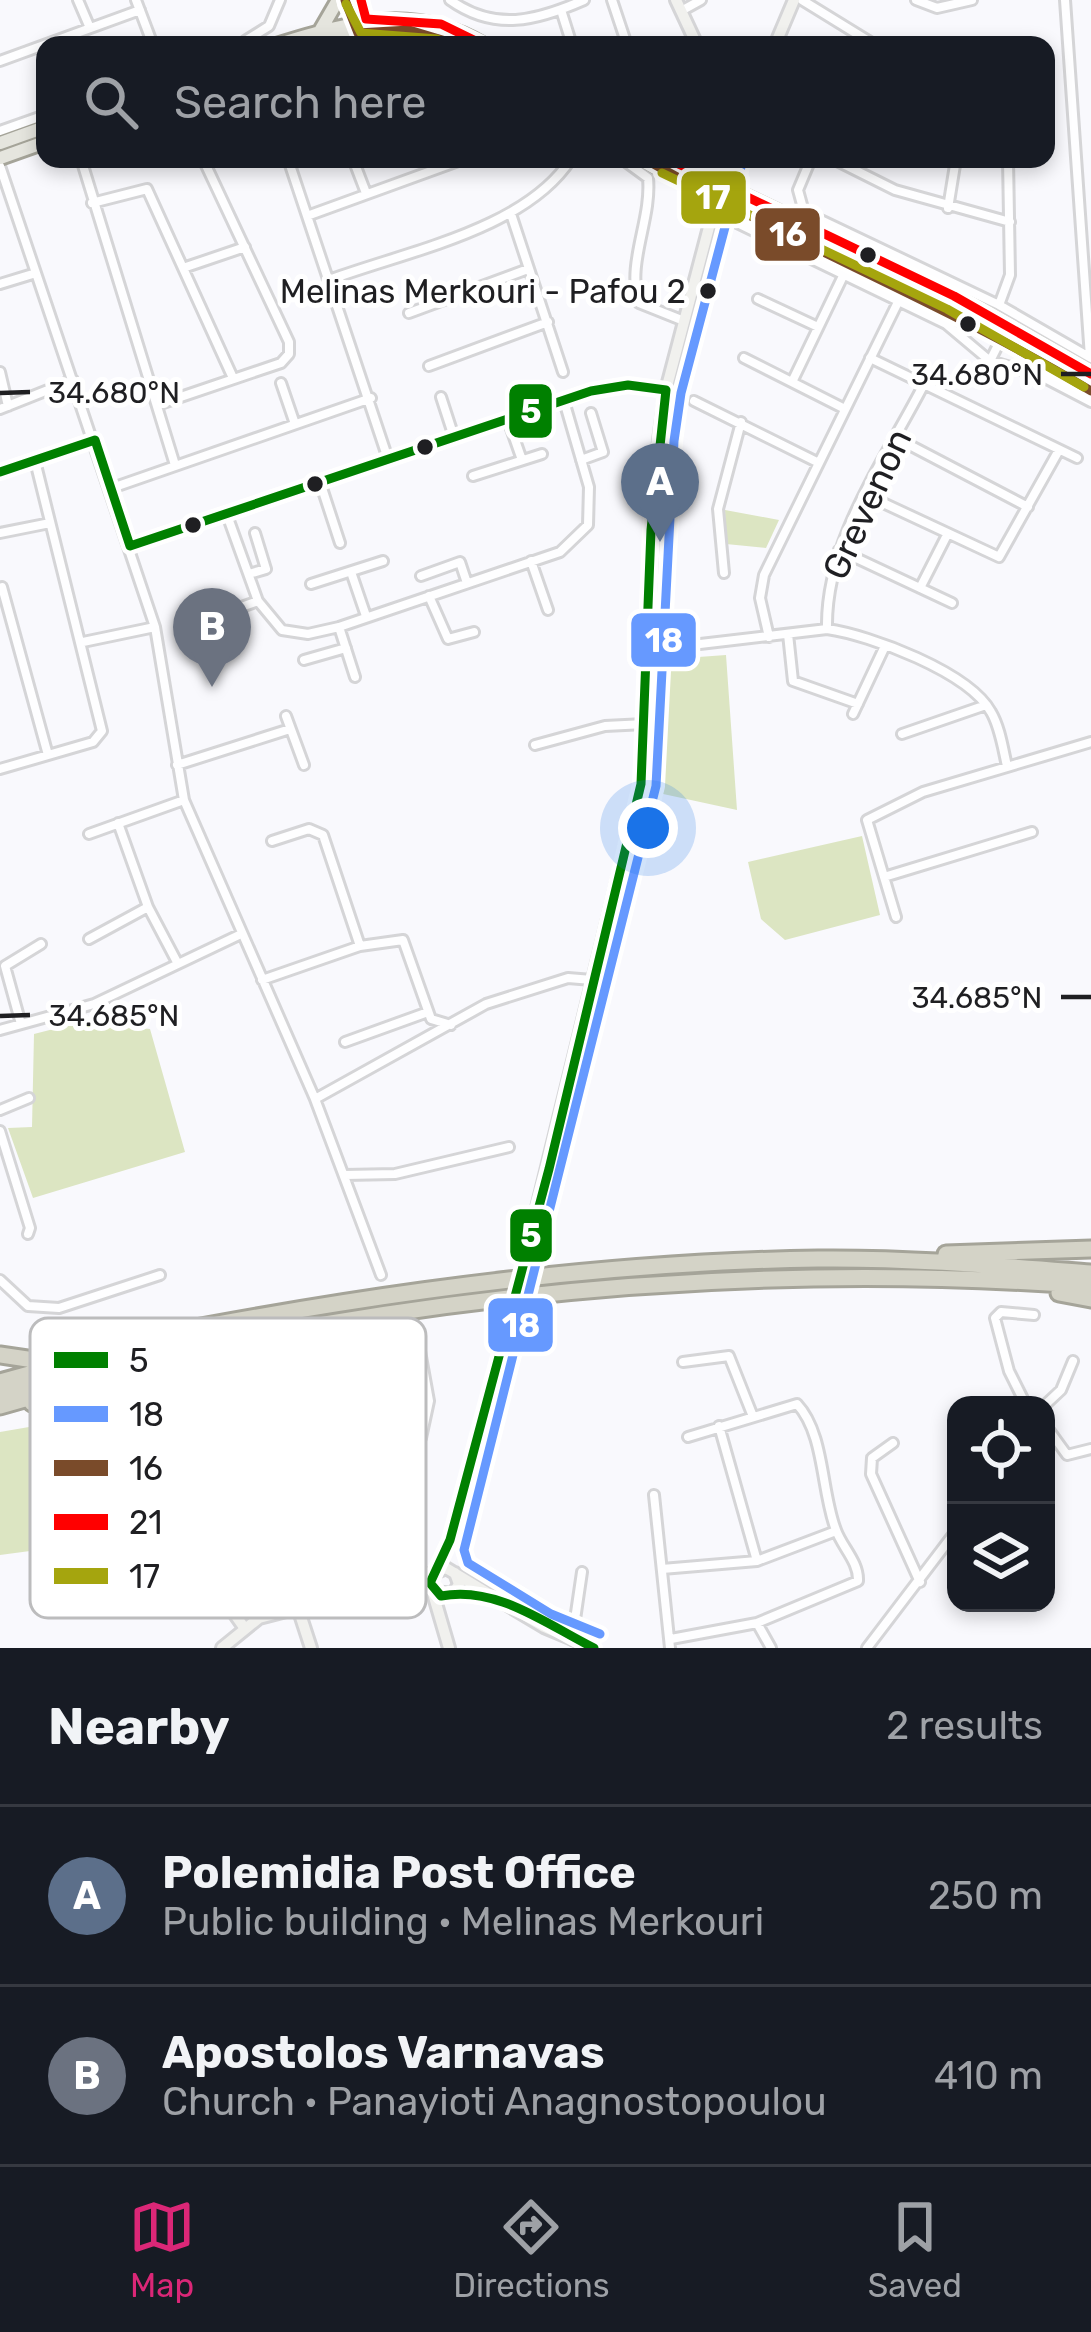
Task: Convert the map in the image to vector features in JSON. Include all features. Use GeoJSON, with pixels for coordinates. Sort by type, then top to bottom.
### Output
{"type":"FeatureCollection","features":[{"type":"Feature","properties":{"kind":"highway"},"geometry":{"type":"LineString","coordinates":[[827,1268],[1091,1249]]}},
{"type":"Feature","properties":{"kind":"highway"},"geometry":{"type":"LineString","coordinates":[[827,1268],[1091,1286]]}},
{"type":"Feature","properties":{"kind":"highway"},"geometry":{"type":"LineString","coordinates":[[827,1268],[1091,1299]]}},
{"type":"Feature","properties":{"kind":"highway"},"geometry":{"type":"LineString","coordinates":[[331,1318],[625,1269],[1091,1273]]}},
{"type":"Feature","properties":{"kind":"highway"},"geometry":{"type":"LineString","coordinates":[[235,1318],[427,1299]]}},
{"type":"Feature","properties":{"kind":"highway"},"geometry":{"type":"LineString","coordinates":[[272,1318],[322,1307]]}},
{"type":"Feature","properties":{"kind":"highway"},"geometry":{"type":"LineString","coordinates":[[0,1355],[30,1359]]}},
{"type":"Feature","properties":{"kind":"highway"},"geometry":{"type":"LineString","coordinates":[[0,1378],[30,1372]]}},
{"type":"Feature","properties":{"kind":"highway"},"geometry":{"type":"LineString","coordinates":[[0,1394],[30,1387]]}},
{"type":"Feature","properties":{"kind":"highway"},"geometry":{"type":"LineString","coordinates":[[0,1406],[30,1397]]}},
{"type":"Feature","properties":{"kind":"highway"},"geometry":{"type":"LineString","coordinates":[[0,1406],[30,1404]]}},
{"type":"Feature","properties":{"kind":"main road"},"geometry":{"type":"LineString","coordinates":[[319,36],[341,0],[361,26],[429,36]]}},
{"type":"Feature","properties":{"kind":"main road"},"geometry":{"type":"LineString","coordinates":[[361,26],[362,0]]}},
{"type":"Feature","properties":{"kind":"main road"},"geometry":{"type":"LineString","coordinates":[[780,36],[798,0]]}},
{"type":"Feature","properties":{"kind":"main road"},"geometry":{"type":"LineString","coordinates":[[678,6],[693,36]]}},
{"type":"Feature","properties":{"kind":"main road"},"geometry":{"type":"LineString","coordinates":[[325,36],[361,26],[441,24],[466,36]]}},
{"type":"Feature","properties":{"kind":"main road"},"geometry":{"type":"LineString","coordinates":[[0,143],[36,130]]}},
{"type":"Feature","properties":{"kind":"main road"},"geometry":{"type":"LineString","coordinates":[[0,162],[36,146]]}},
{"type":"Feature","properties":{"kind":"main road"},"geometry":{"type":"LineString","coordinates":[[664,168],[1002,337],[1091,391]]}},
{"type":"Feature","properties":{"kind":"main road"},"geometry":{"type":"LineString","coordinates":[[681,168],[718,194],[778,215],[988,314],[1091,374]]}},
{"type":"Feature","properties":{"kind":"main road"},"geometry":{"type":"LineString","coordinates":[[449,1648],[433,1590],[435,1572],[450,1540],[504,1339],[641,784],[651,530],[666,389],[725,168]]}},
{"type":"Feature","properties":{"kind":"main road"},"geometry":{"type":"LineString","coordinates":[[446,1631],[454,1593],[450,1540]]}},
{"type":"Feature","properties":{"kind":"main road"},"geometry":{"type":"LineString","coordinates":[[426,1574],[453,1571],[594,1648]]}},
{"type":"Feature","properties":{"kind":"main road"},"geometry":{"type":"LineString","coordinates":[[426,1589],[490,1595]]}},
{"type":"Feature","properties":{"kind":"main road"},"geometry":{"type":"LineString","coordinates":[[237,1618],[243,1626]]}},
{"type":"Feature","properties":{"kind":"main road"},"geometry":{"type":"LineString","coordinates":[[222,1648],[243,1626],[264,1618]]}},
{"type":"Feature","properties":{"kind":"main road"},"geometry":{"type":"LineString","coordinates":[[301,1618],[311,1648]]}},
{"type":"Feature","properties":{"kind":"street"},"geometry":{"type":"LineString","coordinates":[[78,0],[90,28]]}},
{"type":"Feature","properties":{"kind":"street"},"geometry":{"type":"LineString","coordinates":[[253,36],[269,26],[280,0]]}},
{"type":"Feature","properties":{"kind":"street"},"geometry":{"type":"LineString","coordinates":[[450,0],[502,22],[527,21],[584,0]]}},
{"type":"Feature","properties":{"kind":"street"},"geometry":{"type":"LineString","coordinates":[[612,0],[624,36]]}},
{"type":"Feature","properties":{"kind":"street"},"geometry":{"type":"LineString","coordinates":[[678,6],[700,0]]}},
{"type":"Feature","properties":{"kind":"street"},"geometry":{"type":"LineString","coordinates":[[798,0],[852,36]]}},
{"type":"Feature","properties":{"kind":"street"},"geometry":{"type":"LineString","coordinates":[[916,0],[938,8],[972,0]]}},
{"type":"Feature","properties":{"kind":"street"},"geometry":{"type":"LineString","coordinates":[[1066,0],[1090,358]]}},
{"type":"Feature","properties":{"kind":"street"},"geometry":{"type":"LineString","coordinates":[[68,36],[138,5],[150,36]]}},
{"type":"Feature","properties":{"kind":"street"},"geometry":{"type":"LineString","coordinates":[[561,10],[569,36]]}},
{"type":"Feature","properties":{"kind":"street"},"geometry":{"type":"LineString","coordinates":[[0,61],[36,48]]}},
{"type":"Feature","properties":{"kind":"street"},"geometry":{"type":"LineString","coordinates":[[0,131],[36,118]]}},
{"type":"Feature","properties":{"kind":"street"},"geometry":{"type":"LineString","coordinates":[[0,162],[155,627],[184,800],[239,935],[315,1099],[381,1275]]}},
{"type":"Feature","properties":{"kind":"street"},"geometry":{"type":"LineString","coordinates":[[83,168],[175,465]]}},
{"type":"Feature","properties":{"kind":"street"},"geometry":{"type":"LineString","coordinates":[[157,405],[281,364],[289,354],[290,342],[207,168]]}},
{"type":"Feature","properties":{"kind":"street"},"geometry":{"type":"LineString","coordinates":[[291,168],[332,279],[388,460]]}},
{"type":"Feature","properties":{"kind":"street"},"geometry":{"type":"LineString","coordinates":[[356,168],[366,193]]}},
{"type":"Feature","properties":{"kind":"street"},"geometry":{"type":"LineString","coordinates":[[308,216],[438,168]]}},
{"type":"Feature","properties":{"kind":"street"},"geometry":{"type":"LineString","coordinates":[[332,279],[511,214],[541,196],[564,168]]}},
{"type":"Feature","properties":{"kind":"street"},"geometry":{"type":"LineString","coordinates":[[634,168],[648,178],[650,200],[633,285],[639,303],[684,321]]}},
{"type":"Feature","properties":{"kind":"street"},"geometry":{"type":"LineString","coordinates":[[805,212],[797,190],[807,168]]}},
{"type":"Feature","properties":{"kind":"street"},"geometry":{"type":"LineString","coordinates":[[851,168],[895,190],[1010,222]]}},
{"type":"Feature","properties":{"kind":"street"},"geometry":{"type":"LineString","coordinates":[[948,208],[955,168]]}},
{"type":"Feature","properties":{"kind":"street"},"geometry":{"type":"LineString","coordinates":[[999,304],[1010,274],[1008,168]]}},
{"type":"Feature","properties":{"kind":"street"},"geometry":{"type":"LineString","coordinates":[[92,203],[147,189],[232,378]]}},
{"type":"Feature","properties":{"kind":"street"},"geometry":{"type":"LineString","coordinates":[[778,215],[805,212],[999,304],[1090,358]]}},
{"type":"Feature","properties":{"kind":"street"},"geometry":{"type":"LineString","coordinates":[[511,214],[563,372]]}},
{"type":"Feature","properties":{"kind":"street"},"geometry":{"type":"LineString","coordinates":[[735,222],[946,325],[990,361],[1041,376],[1091,402]]}},
{"type":"Feature","properties":{"kind":"street"},"geometry":{"type":"LineString","coordinates":[[186,267],[245,248]]}},
{"type":"Feature","properties":{"kind":"street"},"geometry":{"type":"LineString","coordinates":[[409,313],[528,269]]}},
{"type":"Feature","properties":{"kind":"street"},"geometry":{"type":"LineString","coordinates":[[0,284],[36,273]]}},
{"type":"Feature","properties":{"kind":"street"},"geometry":{"type":"LineString","coordinates":[[793,380],[843,276]]}},
{"type":"Feature","properties":{"kind":"street"},"geometry":{"type":"LineString","coordinates":[[758,299],[818,327]]}},
{"type":"Feature","properties":{"kind":"street"},"geometry":{"type":"LineString","coordinates":[[769,637],[760,598],[762,579],[899,300]]}},
{"type":"Feature","properties":{"kind":"street"},"geometry":{"type":"LineString","coordinates":[[429,366],[548,322]]}},
{"type":"Feature","properties":{"kind":"street"},"geometry":{"type":"LineString","coordinates":[[1072,347],[1085,336]]}},
{"type":"Feature","properties":{"kind":"street"},"geometry":{"type":"LineString","coordinates":[[990,361],[1002,337]]}},
{"type":"Feature","properties":{"kind":"street"},"geometry":{"type":"LineString","coordinates":[[744,358],[843,408]]}},
{"type":"Feature","properties":{"kind":"street"},"geometry":{"type":"LineString","coordinates":[[870,358],[1077,458]]}},
{"type":"Feature","properties":{"kind":"street"},"geometry":{"type":"LineString","coordinates":[[0,372],[4,408],[73,380]]}},
{"type":"Feature","properties":{"kind":"street"},"geometry":{"type":"LineString","coordinates":[[281,383],[295,424]]}},
{"type":"Feature","properties":{"kind":"street","name":"Grevenon"},"geometry":{"type":"LineString","coordinates":[[826,629],[826,594],[839,550],[924,384]]}},
{"type":"Feature","properties":{"kind":"street"},"geometry":{"type":"LineString","coordinates":[[130,546],[564,401],[628,385],[666,389]]}},
{"type":"Feature","properties":{"kind":"street"},"geometry":{"type":"LineString","coordinates":[[441,397],[454,437]]}},
{"type":"Feature","properties":{"kind":"street"},"geometry":{"type":"LineString","coordinates":[[112,488],[370,398]]}},
{"type":"Feature","properties":{"kind":"street"},"geometry":{"type":"LineString","coordinates":[[227,515],[259,601],[282,630],[308,634],[339,627],[560,552],[588,525],[592,505],[564,401]]}},
{"type":"Feature","properties":{"kind":"street"},"geometry":{"type":"LineString","coordinates":[[694,401],[817,462]]}},
{"type":"Feature","properties":{"kind":"street"},"geometry":{"type":"LineString","coordinates":[[581,460],[603,452],[592,412]]}},
{"type":"Feature","properties":{"kind":"street"},"geometry":{"type":"LineString","coordinates":[[508,420],[522,460]]}},
{"type":"Feature","properties":{"kind":"street"},"geometry":{"type":"LineString","coordinates":[[724,573],[718,509],[741,422]]}},
{"type":"Feature","properties":{"kind":"street"},"geometry":{"type":"LineString","coordinates":[[896,438],[1028,507]]}},
{"type":"Feature","properties":{"kind":"street"},"geometry":{"type":"LineString","coordinates":[[0,472],[95,440]]}},
{"type":"Feature","properties":{"kind":"street"},"geometry":{"type":"LineString","coordinates":[[866,495],[999,557],[1059,450]]}},
{"type":"Feature","properties":{"kind":"street"},"geometry":{"type":"LineString","coordinates":[[473,476],[542,454]]}},
{"type":"Feature","properties":{"kind":"street"},"geometry":{"type":"LineString","coordinates":[[0,770],[100,738],[83,642],[35,461]]}},
{"type":"Feature","properties":{"kind":"street"},"geometry":{"type":"LineString","coordinates":[[321,485],[340,543]]}},
{"type":"Feature","properties":{"kind":"street"},"geometry":{"type":"LineString","coordinates":[[0,532],[50,523]]}},
{"type":"Feature","properties":{"kind":"street"},"geometry":{"type":"LineString","coordinates":[[249,574],[266,568],[255,533]]}},
{"type":"Feature","properties":{"kind":"street"},"geometry":{"type":"LineString","coordinates":[[920,588],[947,535]]}},
{"type":"Feature","properties":{"kind":"street"},"geometry":{"type":"LineString","coordinates":[[839,550],[952,603]]}},
{"type":"Feature","properties":{"kind":"street"},"geometry":{"type":"LineString","coordinates":[[311,584],[383,561]]}},
{"type":"Feature","properties":{"kind":"street"},"geometry":{"type":"LineString","coordinates":[[531,561],[548,610]]}},
{"type":"Feature","properties":{"kind":"street"},"geometry":{"type":"LineString","coordinates":[[421,576],[460,562],[467,583]]}},
{"type":"Feature","properties":{"kind":"street"},"geometry":{"type":"LineString","coordinates":[[351,572],[367,616]]}},
{"type":"Feature","properties":{"kind":"street"},"geometry":{"type":"LineString","coordinates":[[2,587],[48,755]]}},
{"type":"Feature","properties":{"kind":"street"},"geometry":{"type":"LineString","coordinates":[[429,596],[448,639],[474,632]]}},
{"type":"Feature","properties":{"kind":"street"},"geometry":{"type":"LineString","coordinates":[[185,627],[259,601]]}},
{"type":"Feature","properties":{"kind":"street"},"geometry":{"type":"LineString","coordinates":[[83,642],[155,627]]}},
{"type":"Feature","properties":{"kind":"street"},"geometry":{"type":"LineString","coordinates":[[339,627],[355,677]]}},
{"type":"Feature","properties":{"kind":"street"},"geometry":{"type":"LineString","coordinates":[[647,650],[826,629],[884,646],[958,680],[986,705],[1007,766]]}},
{"type":"Feature","properties":{"kind":"street"},"geometry":{"type":"LineString","coordinates":[[788,634],[793,681],[858,704]]}},
{"type":"Feature","properties":{"kind":"street"},"geometry":{"type":"LineString","coordinates":[[853,714],[884,646]]}},
{"type":"Feature","properties":{"kind":"street"},"geometry":{"type":"LineString","coordinates":[[304,660],[346,648]]}},
{"type":"Feature","properties":{"kind":"street"},"geometry":{"type":"LineString","coordinates":[[902,734],[986,705]]}},
{"type":"Feature","properties":{"kind":"street"},"geometry":{"type":"LineString","coordinates":[[286,716],[304,765]]}},
{"type":"Feature","properties":{"kind":"street"},"geometry":{"type":"LineString","coordinates":[[535,746],[605,726],[645,724]]}},
{"type":"Feature","properties":{"kind":"street"},"geometry":{"type":"LineString","coordinates":[[177,765],[290,729]]}},
{"type":"Feature","properties":{"kind":"street"},"geometry":{"type":"LineString","coordinates":[[896,917],[867,820],[923,792],[1091,742]]}},
{"type":"Feature","properties":{"kind":"street"},"geometry":{"type":"LineString","coordinates":[[89,834],[184,800]]}},
{"type":"Feature","properties":{"kind":"street"},"geometry":{"type":"LineString","coordinates":[[118,823],[148,907],[178,964]]}},
{"type":"Feature","properties":{"kind":"street"},"geometry":{"type":"LineString","coordinates":[[272,841],[309,829],[322,835],[360,946]]}},
{"type":"Feature","properties":{"kind":"street"},"geometry":{"type":"LineString","coordinates":[[884,877],[1032,832]]}},
{"type":"Feature","properties":{"kind":"street"},"geometry":{"type":"LineString","coordinates":[[89,940],[148,907]]}},
{"type":"Feature","properties":{"kind":"street"},"geometry":{"type":"LineString","coordinates":[[0,1030],[94,1004],[239,935]]}},
{"type":"Feature","properties":{"kind":"street"},"geometry":{"type":"LineString","coordinates":[[262,980],[360,946],[403,940],[428,1012],[434,1021],[451,1025]]}},
{"type":"Feature","properties":{"kind":"street"},"geometry":{"type":"LineString","coordinates":[[21,1024],[4,966],[41,944]]}},
{"type":"Feature","properties":{"kind":"street"},"geometry":{"type":"LineString","coordinates":[[315,1099],[509,994],[568,979],[592,980]]}},
{"type":"Feature","properties":{"kind":"street"},"geometry":{"type":"LineString","coordinates":[[345,1042],[428,1012]]}},
{"type":"Feature","properties":{"kind":"street"},"geometry":{"type":"LineString","coordinates":[[0,1110],[29,1098]]}},
{"type":"Feature","properties":{"kind":"street"},"geometry":{"type":"LineString","coordinates":[[0,1130],[31,1228],[28,1234]]}},
{"type":"Feature","properties":{"kind":"street"},"geometry":{"type":"LineString","coordinates":[[344,1175],[395,1174],[509,1147]]}},
{"type":"Feature","properties":{"kind":"street"},"geometry":{"type":"LineString","coordinates":[[0,1280],[28,1306],[59,1308],[160,1275]]}},
{"type":"Feature","properties":{"kind":"street"},"geometry":{"type":"LineString","coordinates":[[1022,1396],[994,1318],[1001,1312],[1034,1315]]}},
{"type":"Feature","properties":{"kind":"street"},"geometry":{"type":"LineString","coordinates":[[683,1361],[729,1356],[752,1414]]}},
{"type":"Feature","properties":{"kind":"street"},"geometry":{"type":"LineString","coordinates":[[1055,1396],[1073,1361]]}},
{"type":"Feature","properties":{"kind":"street"},"geometry":{"type":"LineString","coordinates":[[426,1384],[426,1415]]}},
{"type":"Feature","properties":{"kind":"street"},"geometry":{"type":"LineString","coordinates":[[654,1495],[670,1644],[757,1623],[858,1581],[858,1571],[836,1531],[808,1420],[797,1404],[688,1437]]}},
{"type":"Feature","properties":{"kind":"street"},"geometry":{"type":"LineString","coordinates":[[718,1426],[757,1561]]}},
{"type":"Feature","properties":{"kind":"street"},"geometry":{"type":"LineString","coordinates":[[1055,1438],[1067,1455],[1091,1449]]}},
{"type":"Feature","properties":{"kind":"street"},"geometry":{"type":"LineString","coordinates":[[893,1443],[872,1458],[871,1474],[920,1582]]}},
{"type":"Feature","properties":{"kind":"street"},"geometry":{"type":"LineString","coordinates":[[662,1569],[757,1561],[836,1531]]}},
{"type":"Feature","properties":{"kind":"street"},"geometry":{"type":"LineString","coordinates":[[867,1648],[947,1544]]}},
{"type":"Feature","properties":{"kind":"street"},"geometry":{"type":"LineString","coordinates":[[572,1640],[582,1572]]}},
{"type":"Feature","properties":{"kind":"street"},"geometry":{"type":"LineString","coordinates":[[757,1623],[771,1648]]}},
{"type":"Feature","properties":{"kind":"green space"},"geometry":{"type":"Polygon","coordinates":[[[725,510],[779,520],[766,548],[726,544],[725,510]]]}},
{"type":"Feature","properties":{"kind":"green space"},"geometry":{"type":"Polygon","coordinates":[[[726,655],[737,810],[654,792],[657,660],[726,655]]]}},
{"type":"Feature","properties":{"kind":"green space"},"geometry":{"type":"Polygon","coordinates":[[[862,836],[880,915],[785,940],[761,919],[748,862],[862,836]]]}},
{"type":"Feature","properties":{"kind":"green space"},"geometry":{"type":"Polygon","coordinates":[[[81,1022],[150,1029],[185,1152],[33,1198],[8,1128],[32,1127],[34,1034],[81,1022]]]}},
{"type":"Feature","properties":{"kind":"green space"},"geometry":{"type":"Polygon","coordinates":[[[29,1427],[30,1551],[0,1555],[0,1432],[29,1427]]]}},
{"type":"Feature","properties":{"kind":"transit line","name":"16"},"geometry":{"type":"LineString","coordinates":[[345,0],[358,33],[409,30],[429,36]]}},
{"type":"Feature","properties":{"kind":"transit line","name":"21"},"geometry":{"type":"LineString","coordinates":[[361,0],[366,19],[441,24],[466,36]]}},
{"type":"Feature","properties":{"kind":"transit line","name":"17"},"geometry":{"type":"LineString","coordinates":[[346,4],[361,33],[399,36]]}},
{"type":"Feature","properties":{"kind":"transit line","name":"16"},"geometry":{"type":"LineString","coordinates":[[662,168],[1091,391]]}},
{"type":"Feature","properties":{"kind":"transit line","name":"21"},"geometry":{"type":"LineString","coordinates":[[687,168],[954,296],[1091,374]]}},
{"type":"Feature","properties":{"kind":"transit line","name":"18"},"geometry":{"type":"LineString","coordinates":[[600,1634],[551,1614],[468,1563],[464,1550],[656,786],[674,441],[681,393],[741,168]]}},
{"type":"Feature","properties":{"kind":"transit line","name":"17"},"geometry":{"type":"LineString","coordinates":[[662,173],[947,309],[1084,387]]}},
{"type":"Feature","properties":{"kind":"transit line","name":"5"},"geometry":{"type":"LineString","coordinates":[[0,472],[95,440],[130,546],[591,391],[628,385],[666,390],[651,530],[641,784],[549,1169],[450,1540],[430,1583],[441,1596],[461,1594],[501,1601],[594,1648]]}},
{"type":"Feature","properties":{"kind":"place","name":"Melinas Merkouri - Pafou 2"},"geometry":{"type":"Point","coordinates":[708,291]}},
{"type":"Feature","properties":{"kind":"place","name":"Polemidia Post Office"},"geometry":{"type":"Point","coordinates":[660,542]}},
{"type":"Feature","properties":{"kind":"place","name":"Apostolos Varnavas"},"geometry":{"type":"Point","coordinates":[212,687]}}]}
